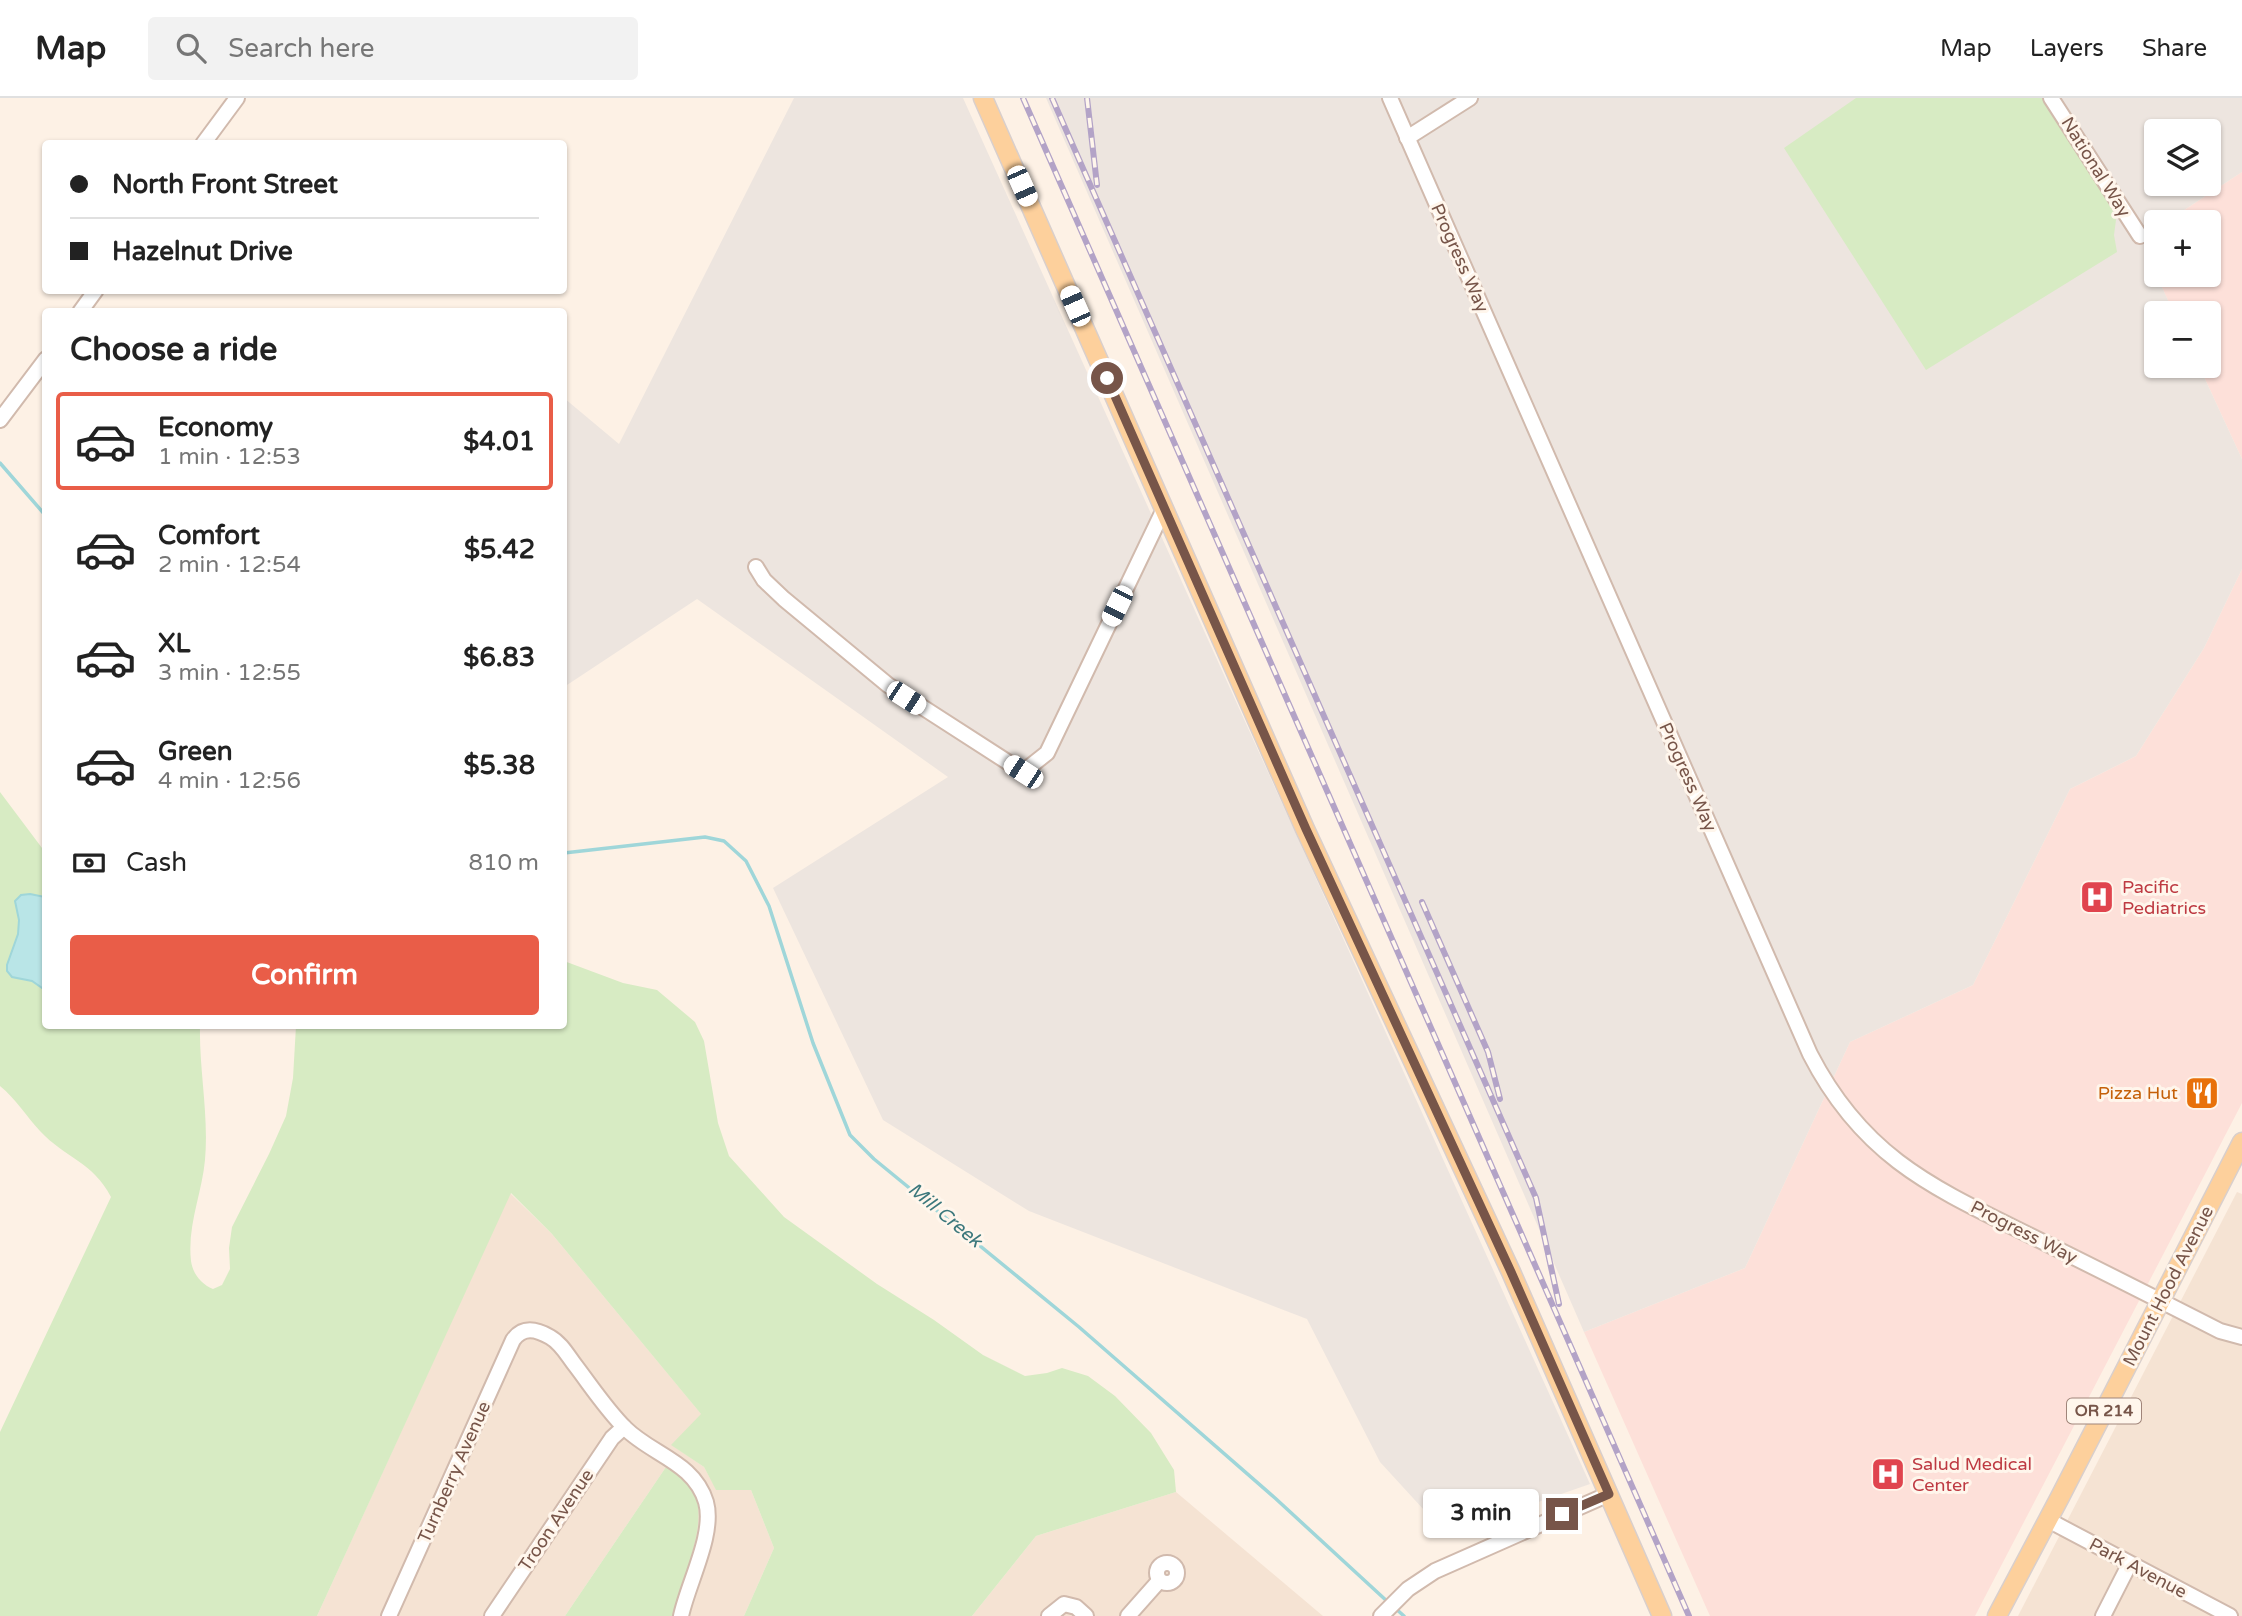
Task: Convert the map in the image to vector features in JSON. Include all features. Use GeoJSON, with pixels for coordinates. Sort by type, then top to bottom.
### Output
{"type":"FeatureCollection","features":[{"type":"Feature","properties":{"kind":"main road"},"geometry":{"type":"LineString","coordinates":[[983,98],[1356,940],[1507,1262],[1662,1616]]}},
{"type":"Feature","properties":{"kind":"main road","name":"Mount Hood Avenue"},"geometry":{"type":"LineString","coordinates":[[1997,1616],[2242,1142]]}},
{"type":"Feature","properties":{"kind":"street"},"geometry":{"type":"LineString","coordinates":[[206,140],[237,98]]}},
{"type":"Feature","properties":{"kind":"street","name":"Progress Way"},"geometry":{"type":"LineString","coordinates":[[1390,98],[1778,981],[1826,1084],[1871,1139],[1921,1179],[2220,1331],[2242,1337]]}},
{"type":"Feature","properties":{"kind":"street"},"geometry":{"type":"LineString","coordinates":[[1407,138],[1470,98]]}},
{"type":"Feature","properties":{"kind":"street","name":"National Way"},"geometry":{"type":"LineString","coordinates":[[2051,98],[2140,236]]}},
{"type":"Feature","properties":{"kind":"street"},"geometry":{"type":"LineString","coordinates":[[0,421],[42,364]]}},
{"type":"Feature","properties":{"kind":"street"},"geometry":{"type":"LineString","coordinates":[[755,567],[764,580],[785,599],[888,685],[1023,772],[1047,753],[1164,509]]}},
{"type":"Feature","properties":{"kind":"street","name":"Turnberry Avenue"},"geometry":{"type":"LineString","coordinates":[[389,1616],[513,1340],[523,1331],[536,1331],[555,1340],[624,1427]]}},
{"type":"Feature","properties":{"kind":"street"},"geometry":{"type":"LineString","coordinates":[[624,1427],[650,1448],[686,1470],[698,1484],[706,1502],[707,1528],[681,1616]]}},
{"type":"Feature","properties":{"kind":"street","name":"Troon Avenue"},"geometry":{"type":"LineString","coordinates":[[492,1616],[612,1438],[624,1427]]}},
{"type":"Feature","properties":{"kind":"street"},"geometry":{"type":"LineString","coordinates":[[1383,1614],[1400,1597],[1444,1566],[1609,1494]]}},
{"type":"Feature","properties":{"kind":"street","name":"Park Avenue"},"geometry":{"type":"LineString","coordinates":[[2048,1520],[2230,1616]]}},
{"type":"Feature","properties":{"kind":"street"},"geometry":{"type":"LineString","coordinates":[[2103,1616],[2129,1565]]}},
{"type":"Feature","properties":{"kind":"street"},"geometry":{"type":"LineString","coordinates":[[1128,1616],[1159,1581]]}},
{"type":"Feature","properties":{"kind":"street"},"geometry":{"type":"LineString","coordinates":[[1049,1616],[1064,1604],[1076,1607],[1086,1616]]}},
{"type":"Feature","properties":{"kind":"shaded area"},"geometry":{"type":"Polygon","coordinates":[[[794,98],[963,98],[1590,1484],[1446,1534],[1380,1462],[1307,1319],[1029,1211],[883,1120],[773,888],[948,777],[697,599],[567,685],[567,401],[619,444],[794,98]]]}},
{"type":"Feature","properties":{"kind":"shaded area"},"geometry":{"type":"Polygon","coordinates":[[[1046,98],[2242,98],[2242,172],[2221,186],[2221,119],[2144,119],[2144,196],[2206,196],[2184,210],[2144,210],[2144,287],[2162,287],[2168,301],[2144,301],[2144,378],[2205,378],[2242,459],[2242,569],[2204,648],[2136,756],[2070,789],[1973,985],[1850,1042],[1745,1268],[1584,1332],[1046,98]]]}},
{"type":"Feature","properties":{"kind":"shaded area"},"geometry":{"type":"Polygon","coordinates":[[[2242,172],[2242,459],[2205,378],[2221,378],[2221,301],[2168,301],[2162,287],[2221,287],[2221,210],[2184,210],[2206,196],[2221,196],[2221,186],[2242,172]]]}},
{"type":"Feature","properties":{"kind":"shaded area"},"geometry":{"type":"Polygon","coordinates":[[[2242,569],[2242,1103],[1975,1616],[1710,1616],[1584,1332],[1745,1268],[1850,1042],[1973,985],[2070,789],[2136,756],[2204,648],[2242,569]]]}},
{"type":"Feature","properties":{"kind":"shaded area"},"geometry":{"type":"Polygon","coordinates":[[[2237,1192],[2242,1194],[2242,1616],[2018,1616],[2237,1192]]]}},
{"type":"Feature","properties":{"kind":"shaded area"},"geometry":{"type":"Polygon","coordinates":[[[510,1193],[552,1234],[702,1415],[672,1445],[704,1467],[716,1489],[751,1490],[774,1548],[744,1616],[673,1616],[695,1539],[666,1467],[565,1616],[317,1616],[510,1193]]]}},
{"type":"Feature","properties":{"kind":"shaded area"},"geometry":{"type":"Polygon","coordinates":[[[1176,1492],[1323,1616],[972,1616],[1036,1536],[1176,1492]]]}},
{"type":"Feature","properties":{"kind":"green space"},"geometry":{"type":"Polygon","coordinates":[[[1856,98],[2042,98],[2113,209],[2117,252],[1926,370],[1784,148],[1856,98]]]}},
{"type":"Feature","properties":{"kind":"green space"},"geometry":{"type":"Polygon","coordinates":[[[0,792],[42,848],[42,1029],[200,1029],[206,1143],[190,1248],[191,1261],[198,1278],[213,1289],[222,1285],[230,1269],[232,1227],[286,1116],[293,1078],[296,1029],[567,1029],[567,962],[623,983],[657,990],[695,1022],[704,1041],[718,1123],[729,1156],[784,1217],[983,1355],[1025,1376],[1062,1368],[1088,1376],[1115,1396],[1151,1433],[1174,1470],[1176,1492],[1036,1536],[972,1616],[744,1616],[774,1548],[751,1490],[716,1490],[704,1467],[671,1445],[701,1414],[552,1234],[511,1193],[317,1616],[0,1616],[0,1432],[111,1197],[96,1176],[49,1140],[0,1086],[0,792]]]}},
{"type":"Feature","properties":{"kind":"green space"},"geometry":{"type":"Polygon","coordinates":[[[666,1467],[688,1483],[696,1496],[698,1512],[694,1548],[673,1616],[565,1616],[666,1467]]]}},
{"type":"Feature","properties":{"kind":"water"},"geometry":{"type":"Polygon","coordinates":[[[21,895],[42,896],[42,988],[32,981],[12,977],[7,971],[18,934],[19,920],[15,901],[21,895]]]}},
{"type":"Feature","properties":{"kind":"waterway","name":"Mill Creek"},"geometry":{"type":"LineString","coordinates":[[0,463],[42,511]]}},
{"type":"Feature","properties":{"kind":"waterway","name":"Mill Creek"},"geometry":{"type":"LineString","coordinates":[[567,853],[705,837],[724,841],[746,861],[769,906],[813,1043],[850,1135],[874,1159],[1079,1327],[1275,1498],[1389,1603]]}},
{"type":"Feature","properties":{"kind":"waterway","name":"Mill Creek"},"geometry":{"type":"LineString","coordinates":[[1395,1608],[1404,1616]]}},
{"type":"Feature","properties":{"kind":"railway"},"geometry":{"type":"LineString","coordinates":[[1023,98],[1689,1616]]}},
{"type":"Feature","properties":{"kind":"railway"},"geometry":{"type":"LineString","coordinates":[[1052,98],[1536,1198],[1559,1304]]}},
{"type":"Feature","properties":{"kind":"railway"},"geometry":{"type":"LineString","coordinates":[[1087,98],[1097,185]]}},
{"type":"Feature","properties":{"kind":"railway"},"geometry":{"type":"LineString","coordinates":[[1422,902],[1488,1052],[1500,1099]]}},
{"type":"Feature","properties":{"kind":"place","name":"Pacific Pediatrics"},"geometry":{"type":"Point","coordinates":[2097,897]}},
{"type":"Feature","properties":{"kind":"place","name":"Pizza Hut"},"geometry":{"type":"Point","coordinates":[2202,1093]}},
{"type":"Feature","properties":{"kind":"place","name":"Salud Medical Center"},"geometry":{"type":"Point","coordinates":[1888,1474]}},
{"type":"Feature","properties":{"kind":"route"},"geometry":{"type":"LineString","coordinates":[[1107,378],[1306,829],[1511,1272],[1609,1494],[1562,1514]]}}]}
